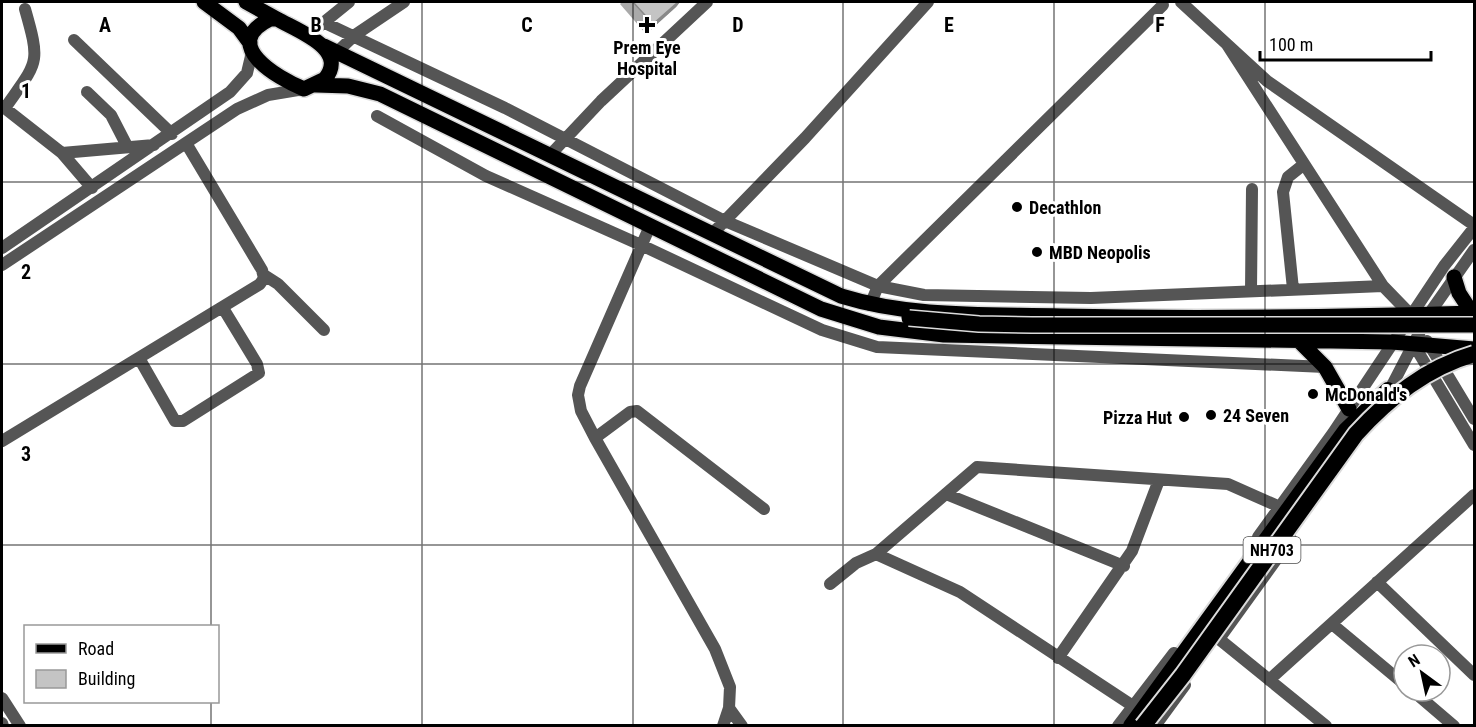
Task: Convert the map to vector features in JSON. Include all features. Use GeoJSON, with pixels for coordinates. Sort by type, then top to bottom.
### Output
{"type":"FeatureCollection","features":[{"type":"Feature","properties":{"kind":"highway","name":"NH703"},"geometry":{"type":"LineString","coordinates":[[1131,726],[1346,430],[1388,390],[1429,363],[1474,347]]}},
{"type":"Feature","properties":{"kind":"highway","name":"NH703"},"geometry":{"type":"LineString","coordinates":[[1143,726],[1183,675],[1356,434],[1376,412],[1411,384],[1439,368],[1474,354]]}},
{"type":"Feature","properties":{"kind":"main road"},"geometry":{"type":"LineString","coordinates":[[204,2],[239,28],[251,48],[272,73],[310,87],[348,86],[380,94],[821,309],[879,327],[944,335],[1392,342],[1474,347]]}},
{"type":"Feature","properties":{"kind":"main road"},"geometry":{"type":"LineString","coordinates":[[246,2],[331,49],[841,296],[870,305],[891,309],[1158,318],[1411,314],[1474,317]]}},
{"type":"Feature","properties":{"kind":"main road"},"geometry":{"type":"LineString","coordinates":[[251,48],[257,26],[270,19],[277,19]]}},
{"type":"Feature","properties":{"kind":"main road"},"geometry":{"type":"LineString","coordinates":[[310,87],[331,72],[331,49]]}},
{"type":"Feature","properties":{"kind":"main road"},"geometry":{"type":"LineString","coordinates":[[1454,277],[1459,293],[1474,317]]}},
{"type":"Feature","properties":{"kind":"main road"},"geometry":{"type":"LineString","coordinates":[[891,309],[899,316],[909,318],[1021,325],[1474,317]]}},
{"type":"Feature","properties":{"kind":"main road"},"geometry":{"type":"LineString","coordinates":[[1298,340],[1325,367],[1349,409]]}},
{"type":"Feature","properties":{"kind":"street"},"geometry":{"type":"LineString","coordinates":[[307,36],[349,2]]}},
{"type":"Feature","properties":{"kind":"street"},"geometry":{"type":"LineString","coordinates":[[331,49],[404,2]]}},
{"type":"Feature","properties":{"kind":"street"},"geometry":{"type":"LineString","coordinates":[[551,154],[707,2]]}},
{"type":"Feature","properties":{"kind":"street"},"geometry":{"type":"LineString","coordinates":[[712,234],[805,138],[928,2]]}},
{"type":"Feature","properties":{"kind":"street"},"geometry":{"type":"LineString","coordinates":[[870,305],[878,286],[1160,3],[1180,2],[1267,81],[1474,227],[1444,266],[1349,409],[1280,507],[1173,655],[1118,726]]}},
{"type":"Feature","properties":{"kind":"street"},"geometry":{"type":"LineString","coordinates":[[25,9],[36,48],[33,68],[5,112],[62,153],[92,188]]}},
{"type":"Feature","properties":{"kind":"street"},"geometry":{"type":"LineString","coordinates":[[323,22],[355,35],[725,221],[878,286],[924,295],[1079,298],[1383,285]]}},
{"type":"Feature","properties":{"kind":"street"},"geometry":{"type":"LineString","coordinates":[[74,40],[171,134]]}},
{"type":"Feature","properties":{"kind":"street"},"geometry":{"type":"LineString","coordinates":[[1226,43],[1303,165],[1383,285],[1422,329],[1474,419]]}},
{"type":"Feature","properties":{"kind":"street"},"geometry":{"type":"LineString","coordinates":[[2,248],[230,92],[247,73],[251,48]]}},
{"type":"Feature","properties":{"kind":"street"},"geometry":{"type":"LineString","coordinates":[[2,265],[237,109],[268,95],[310,87]]}},
{"type":"Feature","properties":{"kind":"street"},"geometry":{"type":"LineString","coordinates":[[87,92],[111,115],[128,146]]}},
{"type":"Feature","properties":{"kind":"street"},"geometry":{"type":"LineString","coordinates":[[377,116],[486,176],[641,245],[822,330],[877,347],[1325,367]]}},
{"type":"Feature","properties":{"kind":"street"},"geometry":{"type":"LineString","coordinates":[[186,143],[264,275],[278,284],[324,330]]}},
{"type":"Feature","properties":{"kind":"street"},"geometry":{"type":"LineString","coordinates":[[62,153],[155,145]]}},
{"type":"Feature","properties":{"kind":"street"},"geometry":{"type":"LineString","coordinates":[[1293,289],[1282,192],[1288,177],[1303,165]]}},
{"type":"Feature","properties":{"kind":"street"},"geometry":{"type":"LineString","coordinates":[[1251,291],[1252,189]]}},
{"type":"Feature","properties":{"kind":"street"},"geometry":{"type":"LineString","coordinates":[[651,226],[578,395],[581,411],[595,438],[715,649],[730,687],[729,708],[723,726]]}},
{"type":"Feature","properties":{"kind":"street"},"geometry":{"type":"LineString","coordinates":[[1155,726],[1371,424],[1429,315],[1474,250]]}},
{"type":"Feature","properties":{"kind":"street"},"geometry":{"type":"LineString","coordinates":[[2,441],[223,308],[260,284],[264,275]]}},
{"type":"Feature","properties":{"kind":"street"},"geometry":{"type":"LineString","coordinates":[[139,358],[175,421],[183,421],[259,373],[257,364],[223,308]]}},
{"type":"Feature","properties":{"kind":"street"},"geometry":{"type":"LineString","coordinates":[[1414,345],[1474,446]]}},
{"type":"Feature","properties":{"kind":"street"},"geometry":{"type":"LineString","coordinates":[[595,438],[630,412],[637,411],[764,508]]}},
{"type":"Feature","properties":{"kind":"street"},"geometry":{"type":"LineString","coordinates":[[830,584],[856,563],[876,554],[973,470],[981,467],[1228,484],[1280,507]]}},
{"type":"Feature","properties":{"kind":"street"},"geometry":{"type":"LineString","coordinates":[[1058,658],[1132,552],[1158,480]]}},
{"type":"Feature","properties":{"kind":"street"},"geometry":{"type":"LineString","coordinates":[[946,494],[1124,566]]}},
{"type":"Feature","properties":{"kind":"street"},"geometry":{"type":"LineString","coordinates":[[1269,680],[1474,495]]}},
{"type":"Feature","properties":{"kind":"street"},"geometry":{"type":"LineString","coordinates":[[876,554],[960,592],[1133,706]]}},
{"type":"Feature","properties":{"kind":"street"},"geometry":{"type":"LineString","coordinates":[[1377,582],[1474,675]]}},
{"type":"Feature","properties":{"kind":"street"},"geometry":{"type":"LineString","coordinates":[[1332,624],[1392,674]]}},
{"type":"Feature","properties":{"kind":"street"},"geometry":{"type":"LineString","coordinates":[[1219,639],[1326,726]]}},
{"type":"Feature","properties":{"kind":"street"},"geometry":{"type":"LineString","coordinates":[[2,698],[20,726]]}},
{"type":"Feature","properties":{"kind":"street"},"geometry":{"type":"LineString","coordinates":[[1427,703],[1454,726]]}},
{"type":"Feature","properties":{"kind":"street"},"geometry":{"type":"LineString","coordinates":[[729,708],[742,726]]}},
{"type":"Feature","properties":{"kind":"building"},"geometry":{"type":"Polygon","coordinates":[[[633,2],[678,2],[653,24],[633,2]]]}},
{"type":"Feature","properties":{"kind":"place","name":"Prem Eye Hospital"},"geometry":{"type":"Point","coordinates":[647,25]}},
{"type":"Feature","properties":{"kind":"place","name":"Decathlon"},"geometry":{"type":"Point","coordinates":[1017,207]}},
{"type":"Feature","properties":{"kind":"place","name":"MBD Neopolis"},"geometry":{"type":"Point","coordinates":[1037,252]}},
{"type":"Feature","properties":{"kind":"place","name":"McDonald's"},"geometry":{"type":"Point","coordinates":[1313,394]}},
{"type":"Feature","properties":{"kind":"place","name":"24 Seven"},"geometry":{"type":"Point","coordinates":[1211,415]}},
{"type":"Feature","properties":{"kind":"place","name":"Pizza Hut"},"geometry":{"type":"Point","coordinates":[1184,417]}}]}
